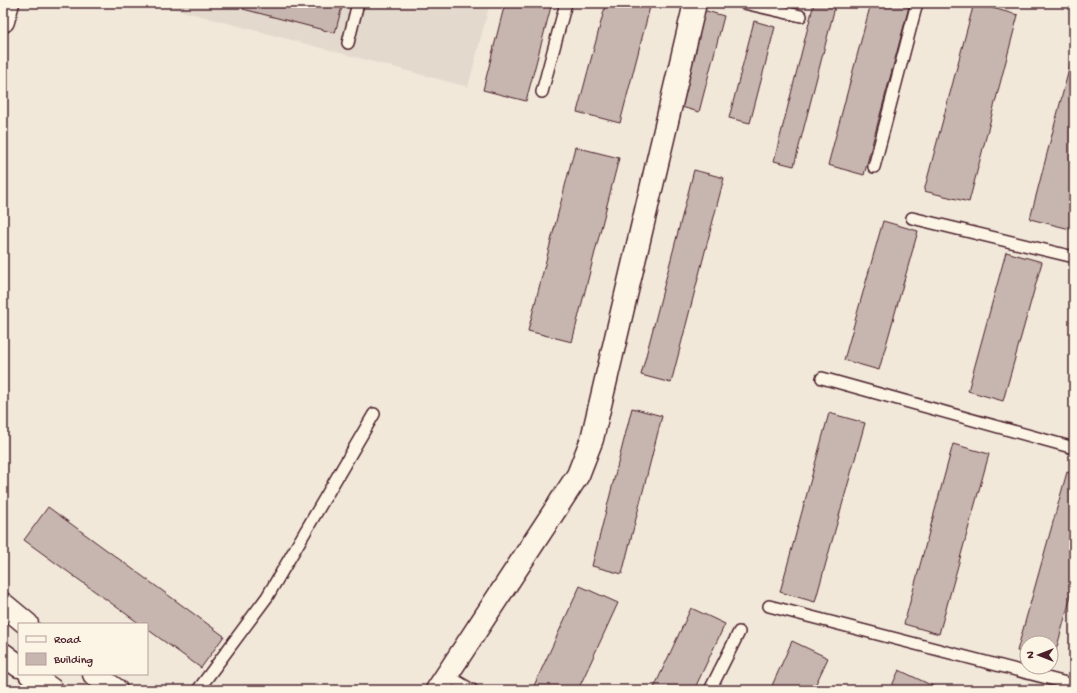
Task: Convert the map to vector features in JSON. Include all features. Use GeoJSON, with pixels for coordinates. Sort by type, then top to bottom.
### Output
{"type":"FeatureCollection","features":[{"type":"Feature","properties":{"kind":"street"},"geometry":{"type":"LineString","coordinates":[[3,21],[8,3]]}},
{"type":"Feature","properties":{"kind":"street"},"geometry":{"type":"LineString","coordinates":[[442,683],[578,475],[592,439],[695,3]]}},
{"type":"Feature","properties":{"kind":"street"},"geometry":{"type":"LineString","coordinates":[[3,604],[26,623]]}},
{"type":"Feature","properties":{"kind":"street"},"geometry":{"type":"LineString","coordinates":[[3,654],[18,665]]}},
{"type":"Feature","properties":{"kind":"street"},"geometry":{"type":"LineString","coordinates":[[31,675],[52,690]]}},
{"type":"Feature","properties":{"kind":"street"},"geometry":{"type":"LineString","coordinates":[[95,675],[116,690]]}},
{"type":"Feature","properties":{"kind":"lane"},"geometry":{"type":"LineString","coordinates":[[348,43],[358,3]]}},
{"type":"Feature","properties":{"kind":"lane"},"geometry":{"type":"LineString","coordinates":[[542,92],[566,3]]}},
{"type":"Feature","properties":{"kind":"lane"},"geometry":{"type":"LineString","coordinates":[[744,3],[801,16]]}},
{"type":"Feature","properties":{"kind":"lane"},"geometry":{"type":"LineString","coordinates":[[874,167],[917,3]]}},
{"type":"Feature","properties":{"kind":"lane"},"geometry":{"type":"LineString","coordinates":[[912,218],[1074,257]]}},
{"type":"Feature","properties":{"kind":"lane"},"geometry":{"type":"LineString","coordinates":[[822,378],[1074,448]]}},
{"type":"Feature","properties":{"kind":"lane"},"geometry":{"type":"LineString","coordinates":[[198,690],[267,597],[374,414]]}},
{"type":"Feature","properties":{"kind":"lane"},"geometry":{"type":"LineString","coordinates":[[769,606],[1074,684]]}},
{"type":"Feature","properties":{"kind":"lane"},"geometry":{"type":"LineString","coordinates":[[710,690],[739,632]]}},
{"type":"Feature","properties":{"kind":"lane"},"geometry":{"type":"LineString","coordinates":[[442,683],[472,690]]}},
{"type":"Feature","properties":{"kind":"shaded area"},"geometry":{"type":"Polygon","coordinates":[[[152,3],[490,3],[468,87],[152,3]]]}},
{"type":"Feature","properties":{"kind":"building"},"geometry":{"type":"Polygon","coordinates":[[[245,3],[343,3],[335,33],[243,9],[245,3]]]}},
{"type":"Feature","properties":{"kind":"building"},"geometry":{"type":"Polygon","coordinates":[[[505,3],[552,3],[526,101],[483,90],[505,3]]]}},
{"type":"Feature","properties":{"kind":"building"},"geometry":{"type":"Polygon","coordinates":[[[606,3],[651,3],[620,123],[577,112],[606,3]]]}},
{"type":"Feature","properties":{"kind":"building"},"geometry":{"type":"Polygon","coordinates":[[[814,3],[836,3],[794,166],[774,161],[814,3]]]}},
{"type":"Feature","properties":{"kind":"building"},"geometry":{"type":"Polygon","coordinates":[[[871,3],[910,3],[864,175],[828,165],[871,3]]]}},
{"type":"Feature","properties":{"kind":"building"},"geometry":{"type":"Polygon","coordinates":[[[974,3],[1018,15],[969,202],[924,191],[974,3]]]}},
{"type":"Feature","properties":{"kind":"building"},"geometry":{"type":"Polygon","coordinates":[[[703,10],[724,16],[699,112],[678,106],[703,10]]]}},
{"type":"Feature","properties":{"kind":"building"},"geometry":{"type":"Polygon","coordinates":[[[754,21],[775,27],[750,123],[729,118],[754,21]]]}},
{"type":"Feature","properties":{"kind":"building"},"geometry":{"type":"Polygon","coordinates":[[[1074,50],[1074,230],[1030,219],[1074,50]]]}},
{"type":"Feature","properties":{"kind":"building"},"geometry":{"type":"Polygon","coordinates":[[[575,147],[619,158],[572,342],[528,331],[575,147]]]}},
{"type":"Feature","properties":{"kind":"building"},"geometry":{"type":"Polygon","coordinates":[[[694,170],[724,178],[671,383],[641,375],[694,170]]]}},
{"type":"Feature","properties":{"kind":"building"},"geometry":{"type":"Polygon","coordinates":[[[883,221],[918,231],[879,370],[844,360],[883,221]]]}},
{"type":"Feature","properties":{"kind":"building"},"geometry":{"type":"Polygon","coordinates":[[[1006,252],[1042,262],[1003,401],[968,391],[1006,252]]]}},
{"type":"Feature","properties":{"kind":"building"},"geometry":{"type":"Polygon","coordinates":[[[632,408],[662,416],[622,574],[592,566],[632,408]]]}},
{"type":"Feature","properties":{"kind":"building"},"geometry":{"type":"Polygon","coordinates":[[[829,413],[865,423],[815,602],[780,592],[829,413]]]}},
{"type":"Feature","properties":{"kind":"building"},"geometry":{"type":"Polygon","coordinates":[[[953,444],[989,454],[939,634],[904,624],[953,444]]]}},
{"type":"Feature","properties":{"kind":"building"},"geometry":{"type":"Polygon","coordinates":[[[1067,472],[1074,474],[1074,585],[1059,639],[1059,635],[1021,635],[1067,472]]]}},
{"type":"Feature","properties":{"kind":"building"},"geometry":{"type":"Polygon","coordinates":[[[48,507],[224,636],[201,668],[148,630],[148,623],[139,623],[24,540],[48,507]]]}},
{"type":"Feature","properties":{"kind":"building"},"geometry":{"type":"Polygon","coordinates":[[[580,586],[618,603],[578,690],[532,690],[580,586]]]}},
{"type":"Feature","properties":{"kind":"building"},"geometry":{"type":"Polygon","coordinates":[[[691,608],[725,624],[694,690],[653,690],[691,608]]]}},
{"type":"Feature","properties":{"kind":"building"},"geometry":{"type":"Polygon","coordinates":[[[792,641],[828,658],[813,690],[770,690],[792,641]]]}},
{"type":"Feature","properties":{"kind":"building"},"geometry":{"type":"Polygon","coordinates":[[[899,670],[935,687],[934,690],[890,690],[899,670]]]}}]}
